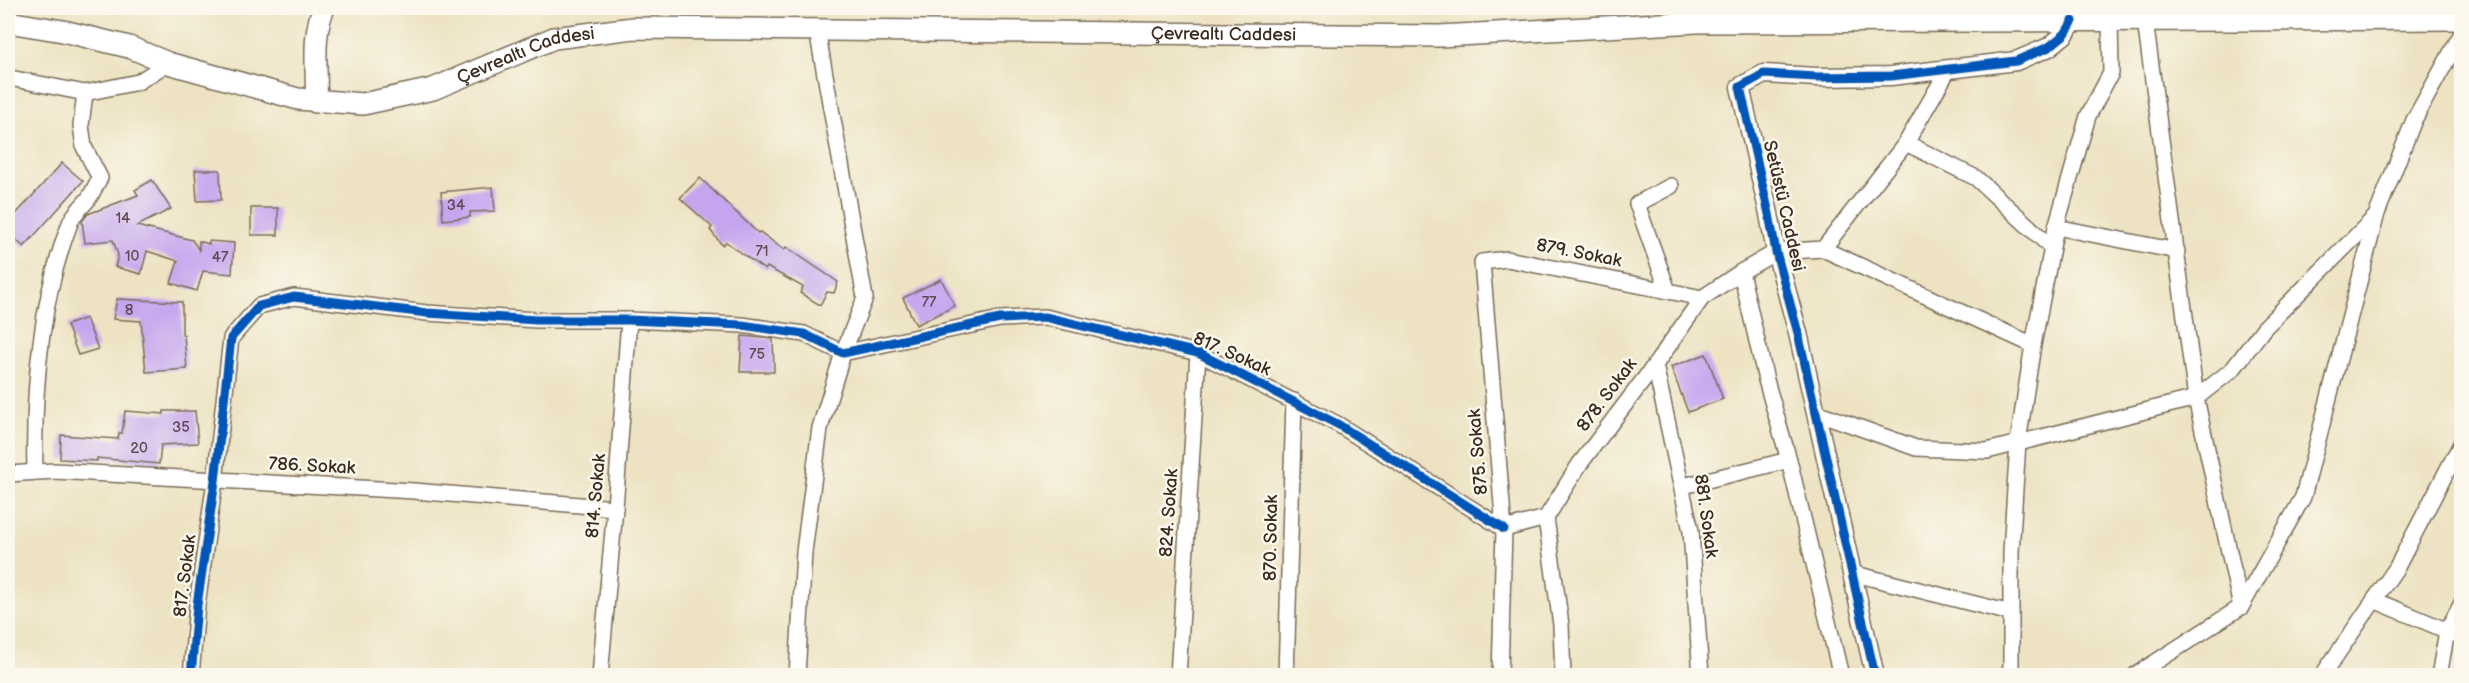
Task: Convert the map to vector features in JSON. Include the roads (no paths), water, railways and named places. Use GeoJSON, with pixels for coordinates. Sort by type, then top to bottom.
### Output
{"type":"FeatureCollection","features":[{"type":"Feature","properties":{"kind":"main road"},"geometry":{"type":"LineString","coordinates":[[316,102],[317,32],[319,17],[324,8]]}},
{"type":"Feature","properties":{"kind":"main road","name":"Çevrealtı Caddesi"},"geometry":{"type":"LineString","coordinates":[[8,22],[63,31],[129,47],[168,63],[316,102],[363,104],[433,89],[554,38],[633,28],[1439,36],[1697,22],[2462,19]]}},
{"type":"Feature","properties":{"kind":"street","name":"Setüstü Caddesi"},"geometry":{"type":"LineString","coordinates":[[1875,675],[1816,412],[1776,252],[1740,87],[1764,74],[1817,77],[1891,76],[2016,61],[2049,48],[2065,34],[2073,21]]}},
{"type":"Feature","properties":{"kind":"street"},"geometry":{"type":"LineString","coordinates":[[2008,675],[2011,667],[2011,552],[2018,442],[2033,345],[2056,227],[2088,116],[2111,72],[2110,21]]}},
{"type":"Feature","properties":{"kind":"street"},"geometry":{"type":"LineString","coordinates":[[2145,21],[2196,398],[2241,608]]}},
{"type":"Feature","properties":{"kind":"street"},"geometry":{"type":"LineString","coordinates":[[797,675],[804,552],[820,428],[843,353],[865,298],[818,30]]}},
{"type":"Feature","properties":{"kind":"street"},"geometry":{"type":"LineString","coordinates":[[2134,675],[2241,608],[2303,497],[2376,216],[2414,120],[2462,33]]}},
{"type":"Feature","properties":{"kind":"street"},"geometry":{"type":"LineString","coordinates":[[8,79],[85,93],[138,82],[168,63]]}},
{"type":"Feature","properties":{"kind":"street"},"geometry":{"type":"LineString","coordinates":[[1823,249],[1906,143],[1948,70]]}},
{"type":"Feature","properties":{"kind":"street"},"geometry":{"type":"LineString","coordinates":[[34,471],[34,437],[43,325],[70,220],[89,197],[100,178],[84,147],[81,125],[85,93]]}},
{"type":"Feature","properties":{"kind":"street"},"geometry":{"type":"LineString","coordinates":[[1906,143],[1976,178],[2051,247]]}},
{"type":"Feature","properties":{"kind":"street"},"geometry":{"type":"LineString","coordinates":[[1668,291],[1638,204],[1671,186]]}},
{"type":"Feature","properties":{"kind":"street"},"geometry":{"type":"LineString","coordinates":[[1816,412],[1916,448],[1987,451],[2196,398],[2233,369],[2264,328],[2376,216]]}},
{"type":"Feature","properties":{"kind":"street"},"geometry":{"type":"LineString","coordinates":[[2056,227],[2177,251]]}},
{"type":"Feature","properties":{"kind":"street"},"geometry":{"type":"LineString","coordinates":[[1702,298],[1776,252],[1823,249],[2033,345]]}},
{"type":"Feature","properties":{"kind":"street","name":"879. Sokak"},"geometry":{"type":"LineString","coordinates":[[1482,262],[1507,259],[1702,298]]}},
{"type":"Feature","properties":{"kind":"street","name":"875. Sokak"},"geometry":{"type":"LineString","coordinates":[[1482,262],[1504,529],[1500,675]]}},
{"type":"Feature","properties":{"kind":"street"},"geometry":{"type":"LineString","coordinates":[[1741,272],[1841,675]]}},
{"type":"Feature","properties":{"kind":"street","name":"817. Sokak"},"geometry":{"type":"LineString","coordinates":[[191,675],[197,605],[215,481],[231,338],[259,306],[294,297],[427,313],[537,320],[629,320],[742,325],[804,334],[843,353],[1000,319],[1045,317],[1198,353],[1294,400],[1339,425],[1504,529]]}},
{"type":"Feature","properties":{"kind":"street","name":"878. Sokak"},"geometry":{"type":"LineString","coordinates":[[1546,518],[1579,465],[1655,365],[1702,298]]}},
{"type":"Feature","properties":{"kind":"street","name":"814. Sokak"},"geometry":{"type":"LineString","coordinates":[[600,675],[629,320]]}},
{"type":"Feature","properties":{"kind":"street","name":"824. Sokak"},"geometry":{"type":"LineString","coordinates":[[1178,675],[1198,353]]}},
{"type":"Feature","properties":{"kind":"street","name":"881. Sokak"},"geometry":{"type":"LineString","coordinates":[[1655,365],[1691,531],[1701,675]]}},
{"type":"Feature","properties":{"kind":"street","name":"870. Sokak"},"geometry":{"type":"LineString","coordinates":[[1286,675],[1294,400]]}},
{"type":"Feature","properties":{"kind":"street"},"geometry":{"type":"LineString","coordinates":[[2322,675],[2397,567],[2462,442]]}},
{"type":"Feature","properties":{"kind":"street"},"geometry":{"type":"LineString","coordinates":[[1683,486],[1789,460]]}},
{"type":"Feature","properties":{"kind":"street","name":"786. Sokak"},"geometry":{"type":"LineString","coordinates":[[8,474],[34,471],[414,491],[615,508]]}},
{"type":"Feature","properties":{"kind":"street"},"geometry":{"type":"LineString","coordinates":[[1504,529],[1546,518],[1561,626],[1563,675]]}},
{"type":"Feature","properties":{"kind":"street"},"geometry":{"type":"LineString","coordinates":[[1851,573],[2011,613]]}},
{"type":"Feature","properties":{"kind":"street"},"geometry":{"type":"LineString","coordinates":[[2374,600],[2454,634]]}},
{"type":"Feature","properties":{"kind":"street"},"geometry":{"type":"LineString","coordinates":[[2439,675],[2454,634],[2462,603]]}}]}
